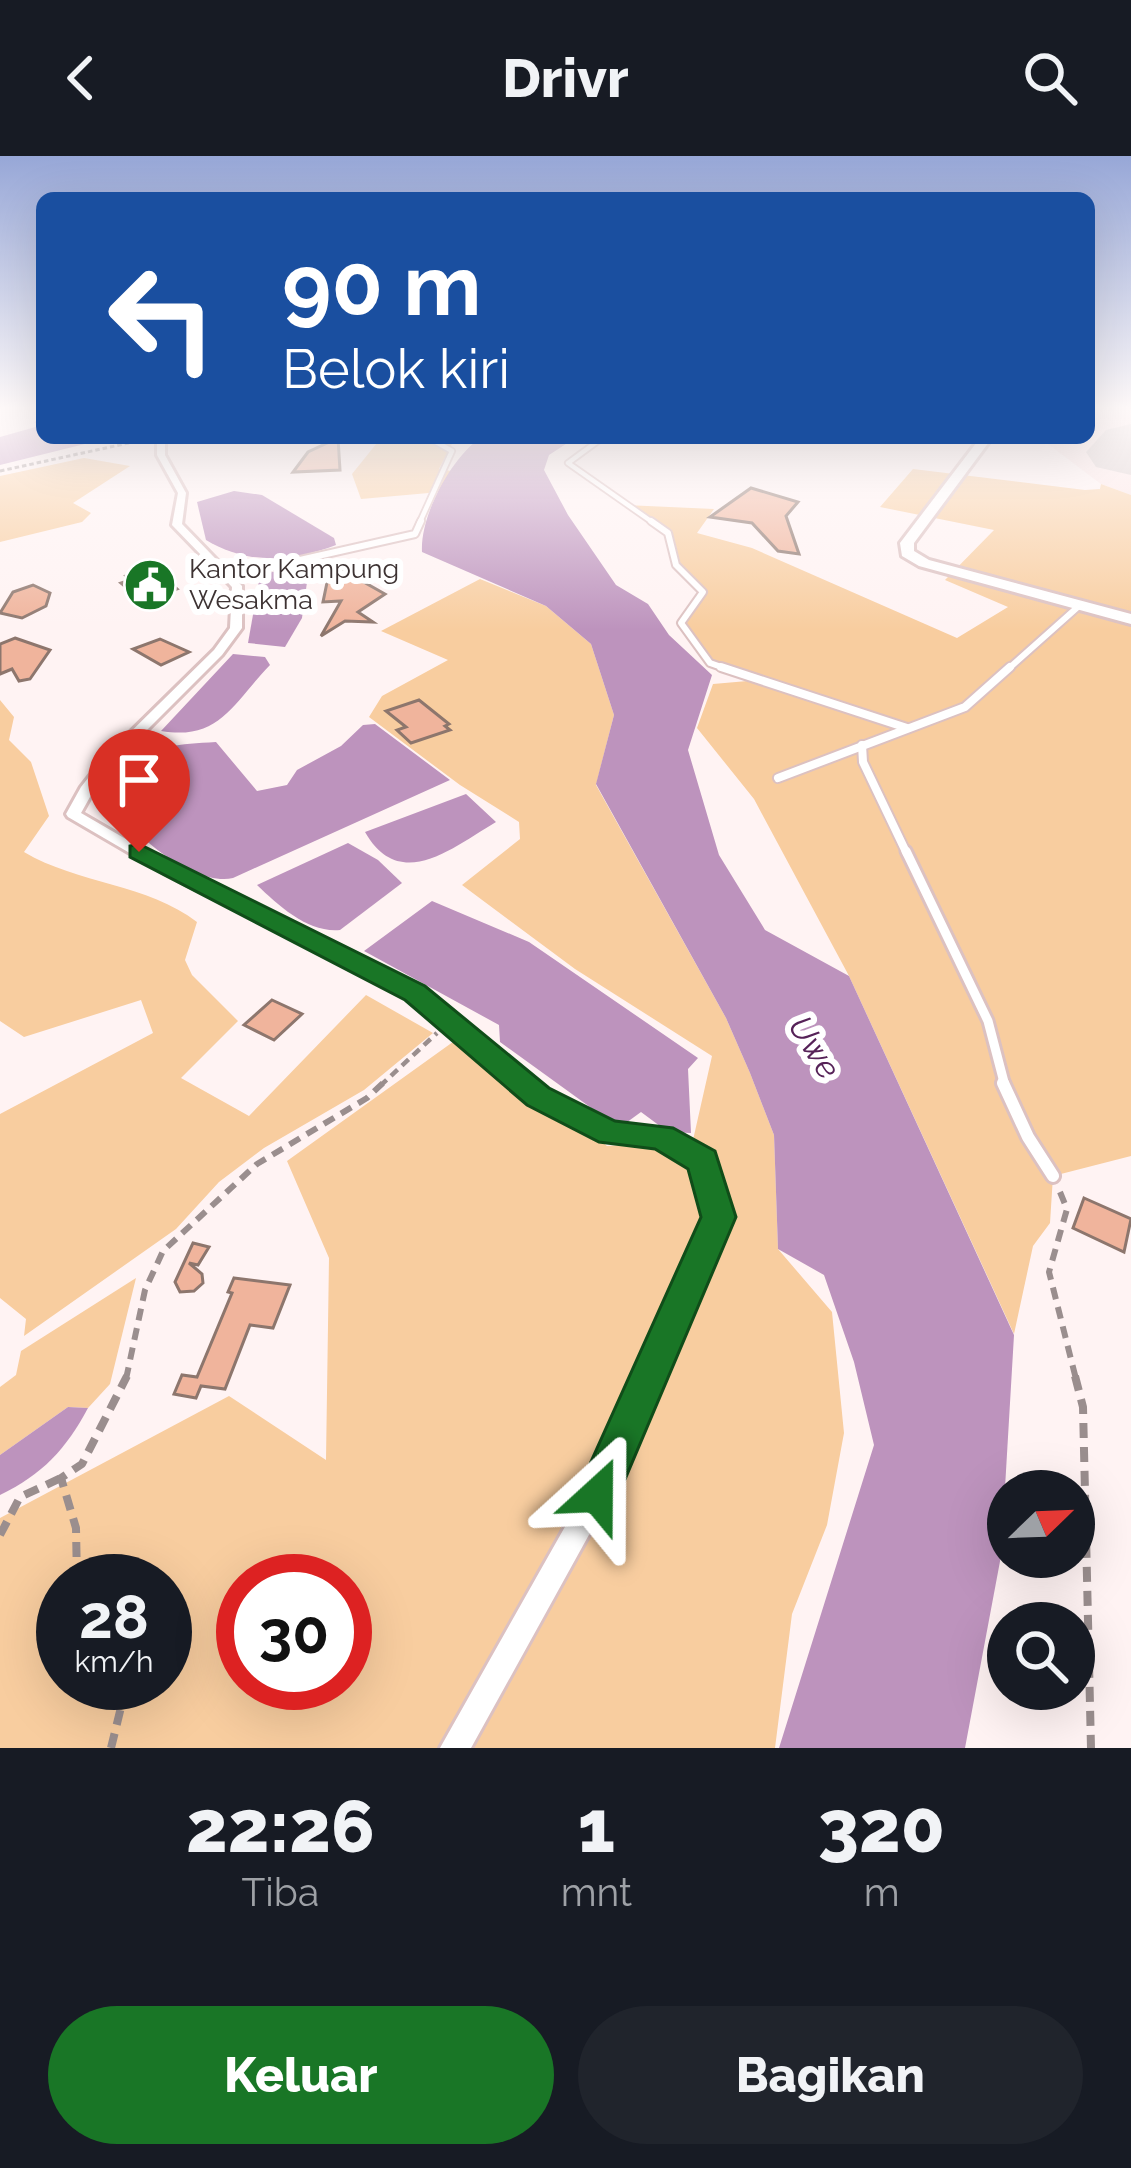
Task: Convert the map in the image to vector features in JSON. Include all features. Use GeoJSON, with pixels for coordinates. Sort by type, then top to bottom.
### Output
{"type":"FeatureCollection","features":[{"type":"Feature","properties":{"kind":"main road"},"geometry":{"type":"LineString","coordinates":[[953,482],[908,543],[907,553],[924,563],[1131,620]]}},
{"type":"Feature","properties":{"kind":"street"},"geometry":{"type":"LineString","coordinates":[[180,482],[177,525],[237,586],[236,628],[227,643],[113,756],[85,789],[73,814],[169,869],[396,982],[448,1017],[538,1097],[610,1133],[661,1137],[703,1161],[719,1217],[597,1495],[455,1748]]}},
{"type":"Feature","properties":{"kind":"lane"},"geometry":{"type":"LineString","coordinates":[[229,576],[415,535],[438,482]]}},
{"type":"Feature","properties":{"kind":"lane"},"geometry":{"type":"LineString","coordinates":[[596,482],[668,533],[676,565],[703,592],[681,622],[710,663],[908,728]]}},
{"type":"Feature","properties":{"kind":"lane"},"geometry":{"type":"LineString","coordinates":[[778,778],[976,700],[1080,605]]}},
{"type":"Feature","properties":{"kind":"lane"},"geometry":{"type":"LineString","coordinates":[[862,745],[863,762],[988,1021],[1011,1100],[1053,1176]]}},
{"type":"Feature","properties":{"kind":"path"},"geometry":{"type":"LineString","coordinates":[[0,1535],[20,1496],[82,1464],[92,1437],[124,1389],[146,1290],[163,1251],[257,1164],[367,1098],[431,1042],[448,1017]]}},
{"type":"Feature","properties":{"kind":"path"},"geometry":{"type":"LineString","coordinates":[[1053,1176],[1067,1209],[1049,1273],[1083,1407],[1091,1748]]}},
{"type":"Feature","properties":{"kind":"path"},"geometry":{"type":"LineString","coordinates":[[61,1478],[80,1554]]}},
{"type":"Feature","properties":{"kind":"path"},"geometry":{"type":"LineString","coordinates":[[111,1748],[120,1710]]}},
{"type":"Feature","properties":{"kind":"shaded area"},"geometry":{"type":"Polygon","coordinates":[[[0,482],[105,482],[73,503],[91,513],[82,522],[0,542],[0,482]]]}},
{"type":"Feature","properties":{"kind":"shaded area"},"geometry":{"type":"Polygon","coordinates":[[[355,482],[445,482],[440,492],[361,499],[355,482]]]}},
{"type":"Feature","properties":{"kind":"shaded area"},"geometry":{"type":"Polygon","coordinates":[[[901,482],[1022,482],[1085,490],[1100,489],[1101,484],[1131,495],[1131,1156],[1053,1176],[1050,1223],[1033,1246],[1014,1334],[849,976],[754,799],[697,728],[713,684],[759,680],[710,663],[681,623],[702,592],[676,565],[667,533],[625,505],[714,509],[697,533],[752,548],[957,638],[1008,607],[945,580],[994,530],[880,507],[901,482]]]}},
{"type":"Feature","properties":{"kind":"shaded area"},"geometry":{"type":"Polygon","coordinates":[[[1131,482],[1131,495],[1101,484],[1131,482]]]}},
{"type":"Feature","properties":{"kind":"shaded area"},"geometry":{"type":"Polygon","coordinates":[[[480,579],[546,606],[591,644],[614,715],[596,785],[726,1018],[750,1073],[774,1135],[778,1249],[832,1312],[844,1433],[827,1525],[792,1614],[775,1748],[0,1748],[0,1518],[229,1396],[326,1460],[329,1258],[287,1161],[471,1029],[607,1146],[693,1140],[712,1056],[575,969],[462,885],[520,839],[519,822],[369,717],[382,696],[448,660],[381,631],[480,579]]]}},
{"type":"Feature","properties":{"kind":"shaded area"},"geometry":{"type":"Polygon","coordinates":[[[0,700],[14,717],[9,740],[31,762],[49,816],[24,852],[157,900],[197,922],[185,960],[192,975],[238,1021],[181,1078],[249,1116],[366,995],[433,1033],[364,1090],[264,1148],[219,1182],[176,1229],[24,1336],[26,1319],[0,1298],[0,1114],[153,1033],[141,1000],[24,1037],[0,1021],[0,700]]]}},
{"type":"Feature","properties":{"kind":"shaded area"},"geometry":{"type":"Polygon","coordinates":[[[136,1278],[110,1384],[88,1408],[68,1407],[0,1455],[0,1387],[16,1375],[21,1351],[136,1278]]]}},
{"type":"Feature","properties":{"kind":"water","name":"Uwe"},"geometry":{"type":"Polygon","coordinates":[[[443,482],[551,482],[616,585],[648,604],[669,635],[712,675],[688,750],[719,855],[765,930],[849,976],[1014,1335],[1006,1470],[987,1470],[987,1578],[997,1578],[992,1602],[987,1602],[987,1631],[965,1748],[779,1748],[874,1445],[854,1362],[824,1275],[778,1249],[774,1135],[750,1073],[726,1018],[596,784],[614,715],[591,644],[546,606],[422,552],[426,522],[443,482]]]}},
{"type":"Feature","properties":{"kind":"water"},"geometry":{"type":"Polygon","coordinates":[[[234,491],[262,495],[334,538],[336,545],[270,558],[237,554],[206,540],[197,502],[234,491]]]}},
{"type":"Feature","properties":{"kind":"water"},"geometry":{"type":"Polygon","coordinates":[[[305,569],[308,575],[302,618],[285,647],[248,643],[260,575],[305,569]]]}},
{"type":"Feature","properties":{"kind":"water"},"geometry":{"type":"Polygon","coordinates":[[[233,654],[265,657],[270,665],[212,725],[181,733],[161,731],[233,654]]]}},
{"type":"Feature","properties":{"kind":"water"},"geometry":{"type":"Polygon","coordinates":[[[375,724],[450,780],[233,878],[218,879],[184,867],[150,844],[115,805],[132,771],[165,748],[216,742],[257,791],[287,785],[297,770],[341,746],[363,725],[375,724]]]}},
{"type":"Feature","properties":{"kind":"water"},"geometry":{"type":"Polygon","coordinates":[[[466,794],[496,822],[427,860],[394,860],[365,832],[466,794]]]}},
{"type":"Feature","properties":{"kind":"water"},"geometry":{"type":"Polygon","coordinates":[[[348,843],[378,860],[402,883],[340,930],[305,923],[257,885],[348,843]]]}},
{"type":"Feature","properties":{"kind":"water"},"geometry":{"type":"Polygon","coordinates":[[[432,901],[529,942],[698,1058],[688,1069],[691,1133],[668,1132],[641,1112],[619,1128],[500,1042],[499,1025],[364,951],[432,901]]]}},
{"type":"Feature","properties":{"kind":"water"},"geometry":{"type":"Polygon","coordinates":[[[68,1407],[88,1408],[62,1448],[41,1469],[0,1495],[0,1455],[68,1407]]]}},
{"type":"Feature","properties":{"kind":"building"},"geometry":{"type":"Polygon","coordinates":[[[751,488],[798,502],[786,516],[799,554],[778,551],[752,523],[710,517],[751,488]]]}},
{"type":"Feature","properties":{"kind":"building"},"geometry":{"type":"Polygon","coordinates":[[[368,565],[362,581],[385,594],[358,612],[373,622],[345,621],[321,636],[341,601],[323,602],[329,573],[368,565]]]}},
{"type":"Feature","properties":{"kind":"building"},"geometry":{"type":"Polygon","coordinates":[[[154,568],[177,589],[143,601],[121,583],[130,580],[126,576],[154,568]]]}},
{"type":"Feature","properties":{"kind":"building"},"geometry":{"type":"Polygon","coordinates":[[[33,585],[50,593],[46,606],[22,618],[0,613],[13,592],[33,585]]]}},
{"type":"Feature","properties":{"kind":"building"},"geometry":{"type":"Polygon","coordinates":[[[15,638],[50,650],[30,679],[19,681],[12,669],[0,674],[0,644],[15,638]]]}},
{"type":"Feature","properties":{"kind":"building"},"geometry":{"type":"Polygon","coordinates":[[[160,639],[189,652],[161,665],[133,649],[160,639]]]}},
{"type":"Feature","properties":{"kind":"building"},"geometry":{"type":"Polygon","coordinates":[[[419,700],[449,724],[445,726],[450,730],[411,743],[397,730],[406,727],[386,711],[419,700]]]}},
{"type":"Feature","properties":{"kind":"building"},"geometry":{"type":"Polygon","coordinates":[[[272,1000],[302,1014],[274,1040],[244,1025],[272,1000]]]}},
{"type":"Feature","properties":{"kind":"building"},"geometry":{"type":"Polygon","coordinates":[[[1084,1198],[1131,1219],[1124,1252],[1073,1228],[1084,1198]]]}},
{"type":"Feature","properties":{"kind":"building"},"geometry":{"type":"Polygon","coordinates":[[[193,1243],[209,1247],[198,1265],[189,1263],[202,1274],[203,1283],[194,1291],[180,1292],[175,1282],[193,1243]]]}},
{"type":"Feature","properties":{"kind":"building"},"geometry":{"type":"Polygon","coordinates":[[[234,1278],[290,1285],[273,1328],[250,1325],[225,1389],[201,1386],[196,1398],[174,1394],[182,1375],[197,1377],[234,1278]]]}},
{"type":"Feature","properties":{"kind":"place","name":"Kantor Kampung Wesakma"},"geometry":{"type":"Point","coordinates":[150,585]}},
{"type":"Feature","properties":{"kind":"route"},"geometry":{"type":"LineString","coordinates":[[139,852],[415,993],[538,1097],[610,1133],[661,1137],[703,1161],[719,1217],[597,1495]]}}]}
